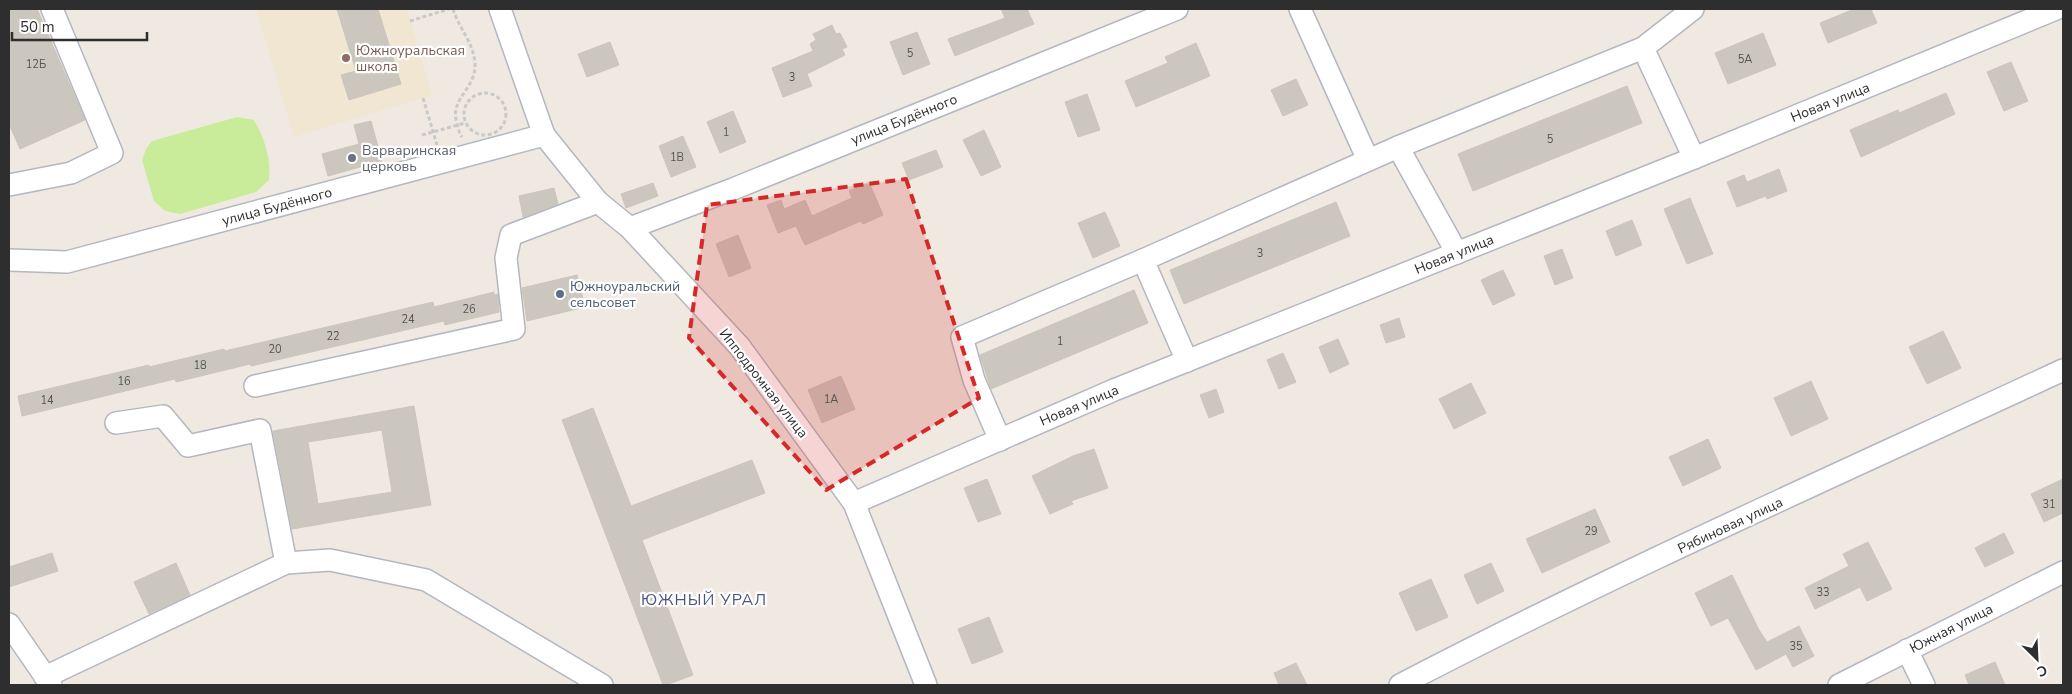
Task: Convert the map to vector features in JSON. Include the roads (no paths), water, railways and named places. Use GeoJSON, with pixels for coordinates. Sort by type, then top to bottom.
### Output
{"type":"FeatureCollection","features":[{"type":"Feature","properties":{"kind":"street"},"geometry":{"type":"LineString","coordinates":[[9,185],[71,173],[112,154],[52,9]]}},
{"type":"Feature","properties":{"kind":"street","name":"Ипподромная улица"},"geometry":{"type":"LineString","coordinates":[[500,9],[544,135],[598,202],[630,228],[740,347],[854,503],[926,685]]}},
{"type":"Feature","properties":{"kind":"street","name":"улица Будённого"},"geometry":{"type":"LineString","coordinates":[[630,228],[733,189],[1177,9]]}},
{"type":"Feature","properties":{"kind":"street"},"geometry":{"type":"LineString","coordinates":[[1300,9],[1368,160]]}},
{"type":"Feature","properties":{"kind":"street"},"geometry":{"type":"LineString","coordinates":[[1000,440],[974,380],[962,337],[1143,260],[1398,147],[1643,48],[1693,9]]}},
{"type":"Feature","properties":{"kind":"street","name":"Новая улица"},"geometry":{"type":"LineString","coordinates":[[854,503],[1187,361],[1694,158],[2056,9]]}},
{"type":"Feature","properties":{"kind":"street"},"geometry":{"type":"LineString","coordinates":[[1643,48],[1694,158]]}},
{"type":"Feature","properties":{"kind":"street","name":"улица Будённого"},"geometry":{"type":"LineString","coordinates":[[9,260],[67,262],[544,135]]}},
{"type":"Feature","properties":{"kind":"street"},"geometry":{"type":"LineString","coordinates":[[1398,147],[1457,252]]}},
{"type":"Feature","properties":{"kind":"street"},"geometry":{"type":"LineString","coordinates":[[255,386],[514,329],[506,258],[511,235],[598,202]]}},
{"type":"Feature","properties":{"kind":"street"},"geometry":{"type":"LineString","coordinates":[[1143,260],[1187,361]]}},
{"type":"Feature","properties":{"kind":"street","name":"Рябиновая улица"},"geometry":{"type":"LineString","coordinates":[[1400,685],[1465,651],[1673,552],[2063,370]]}},
{"type":"Feature","properties":{"kind":"street"},"geometry":{"type":"LineString","coordinates":[[116,423],[162,416],[188,446],[260,430],[286,563]]}},
{"type":"Feature","properties":{"kind":"street"},"geometry":{"type":"LineString","coordinates":[[9,624],[48,681],[286,563],[330,560],[426,580],[602,685]]}},
{"type":"Feature","properties":{"kind":"street","name":"Южная улица"},"geometry":{"type":"LineString","coordinates":[[1839,685],[2063,572]]}},
{"type":"Feature","properties":{"kind":"street"},"geometry":{"type":"LineString","coordinates":[[1907,650],[1924,685]]}},
{"type":"Feature","properties":{"kind":"place","name":"Южноуральская школа"},"geometry":{"type":"Point","coordinates":[346,58]}},
{"type":"Feature","properties":{"kind":"place","name":"Варваринская церковь"},"geometry":{"type":"Point","coordinates":[352,158]}},
{"type":"Feature","properties":{"kind":"place","name":"Южноуральский сельсовет"},"geometry":{"type":"Point","coordinates":[560,294]}},
{"type":"Feature","properties":{"kind":"district","name":"ЮЖНЫЙ УРАЛ"},"geometry":{"type":"Point","coordinates":[704,599]}}]}
